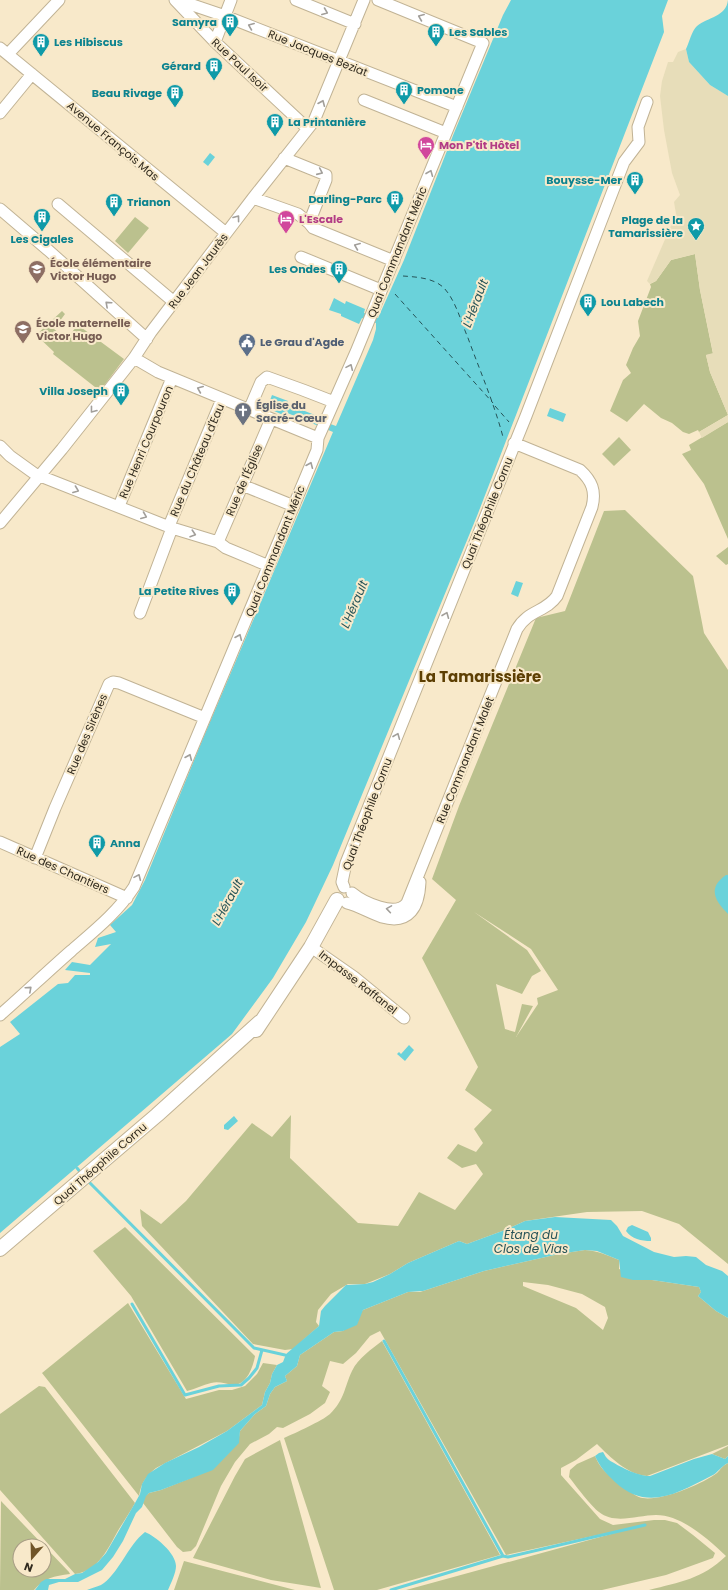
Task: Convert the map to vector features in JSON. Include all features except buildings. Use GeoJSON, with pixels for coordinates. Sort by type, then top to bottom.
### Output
{"type":"FeatureCollection","features":[{"type":"Feature","properties":{"kind":"main road","name":"Quai Théophile Cornu"},"geometry":{"type":"LineString","coordinates":[[0,1249],[199,1078],[223,1066],[231,1059],[254,1034],[260,1022],[345,896]]}},
{"type":"Feature","properties":{"kind":"street"},"geometry":{"type":"LineString","coordinates":[[4,51],[60,0]]}},
{"type":"Feature","properties":{"kind":"street","name":"Rue Paul Isoir"},"geometry":{"type":"LineString","coordinates":[[175,0],[214,42],[307,128]]}},
{"type":"Feature","properties":{"kind":"street","name":"Rue Jacques Beziat"},"geometry":{"type":"LineString","coordinates":[[178,0],[225,16],[457,107]]}},
{"type":"Feature","properties":{"kind":"street"},"geometry":{"type":"LineString","coordinates":[[214,42],[231,0]]}},
{"type":"Feature","properties":{"kind":"street"},"geometry":{"type":"LineString","coordinates":[[296,0],[355,24]]}},
{"type":"Feature","properties":{"kind":"street","name":"Rue Jean Jaurès"},"geometry":{"type":"LineString","coordinates":[[0,523],[134,358],[226,233],[318,114],[364,0]]}},
{"type":"Feature","properties":{"kind":"street","name":"Quai Commandant Méric"},"geometry":{"type":"LineString","coordinates":[[0,1015],[72,950],[98,929],[127,898],[134,887],[294,506],[317,450],[322,429],[394,261],[483,43],[378,0]]}},
{"type":"Feature","properties":{"kind":"street","name":"Avenue François Mas"},"geometry":{"type":"LineString","coordinates":[[4,51],[226,233]]}},
{"type":"Feature","properties":{"kind":"street"},"geometry":{"type":"LineString","coordinates":[[0,113],[32,74]]}},
{"type":"Feature","properties":{"kind":"street"},"geometry":{"type":"LineString","coordinates":[[364,100],[446,133]]}},
{"type":"Feature","properties":{"kind":"street","name":"Quai Théophile Cornu"},"geometry":{"type":"LineString","coordinates":[[345,896],[342,882],[346,863],[514,443],[624,162],[639,142],[638,127],[647,102]]}},
{"type":"Feature","properties":{"kind":"street"},"geometry":{"type":"LineString","coordinates":[[284,158],[326,175],[326,180],[309,223]]}},
{"type":"Feature","properties":{"kind":"street"},"geometry":{"type":"LineString","coordinates":[[253,198],[298,214],[313,228],[394,261]]}},
{"type":"Feature","properties":{"kind":"street"},"geometry":{"type":"LineString","coordinates":[[58,204],[174,302]]}},
{"type":"Feature","properties":{"kind":"street"},"geometry":{"type":"LineString","coordinates":[[0,209],[147,339]]}},
{"type":"Feature","properties":{"kind":"street"},"geometry":{"type":"LineString","coordinates":[[301,257],[381,290]]}},
{"type":"Feature","properties":{"kind":"street"},"geometry":{"type":"LineString","coordinates":[[134,358],[158,372],[271,419],[322,429]]}},
{"type":"Feature","properties":{"kind":"street"},"geometry":{"type":"LineString","coordinates":[[249,410],[261,382],[267,377],[334,402]]}},
{"type":"Feature","properties":{"kind":"street","name":"Rue Henri Courpouron"},"geometry":{"type":"LineString","coordinates":[[119,506],[172,378]]}},
{"type":"Feature","properties":{"kind":"street","name":"Rue du Château d'Eau"},"geometry":{"type":"LineString","coordinates":[[0,446],[20,463],[39,476],[170,527],[222,399]]}},
{"type":"Feature","properties":{"kind":"street","name":"Rue de l'Église"},"geometry":{"type":"LineString","coordinates":[[218,542],[271,419]]}},
{"type":"Feature","properties":{"kind":"street","name":"Rue Commandant Malet"},"geometry":{"type":"LineString","coordinates":[[345,896],[382,916],[394,919],[408,915],[415,906],[419,889],[420,873],[517,629],[521,622],[550,604],[556,596],[592,507],[594,492],[586,476],[580,470],[514,443]]}},
{"type":"Feature","properties":{"kind":"street"},"geometry":{"type":"LineString","coordinates":[[242,485],[294,506]]}},
{"type":"Feature","properties":{"kind":"street"},"geometry":{"type":"LineString","coordinates":[[140,613],[170,527],[218,542],[226,548],[269,566]]}},
{"type":"Feature","properties":{"kind":"street","name":"Rue des Sirènes"},"geometry":{"type":"LineString","coordinates":[[36,858],[55,808],[109,684],[113,682],[119,683],[205,718]]}},
{"type":"Feature","properties":{"kind":"street","name":"Rue des Chantiers"},"geometry":{"type":"LineString","coordinates":[[0,842],[127,898]]}},
{"type":"Feature","properties":{"kind":"street","name":"Impasse Raffanel"},"geometry":{"type":"LineString","coordinates":[[311,947],[354,977],[404,1018]]}},
{"type":"Feature","properties":{"kind":"green space"},"geometry":{"type":"Polygon","coordinates":[[[135,217],[149,228],[128,253],[115,241],[135,217]]]}},
{"type":"Feature","properties":{"kind":"green space"},"geometry":{"type":"Polygon","coordinates":[[[695,254],[700,290],[713,354],[706,355],[710,372],[728,415],[699,432],[698,430],[689,434],[683,432],[672,423],[661,418],[644,404],[627,422],[610,411],[623,380],[631,373],[626,365],[640,336],[638,321],[651,287],[650,284],[656,281],[671,260],[695,254]]]}},
{"type":"Feature","properties":{"kind":"green space"},"geometry":{"type":"Polygon","coordinates":[[[62,311],[65,314],[54,329],[66,339],[78,325],[124,359],[100,391],[53,354],[54,352],[36,335],[62,311]]]}},
{"type":"Feature","properties":{"kind":"green space"},"geometry":{"type":"Polygon","coordinates":[[[728,422],[728,539],[704,484],[682,454],[691,450],[689,445],[728,422]]]}},
{"type":"Feature","properties":{"kind":"green space"},"geometry":{"type":"Polygon","coordinates":[[[619,437],[631,450],[614,466],[602,454],[619,437]]]}},
{"type":"Feature","properties":{"kind":"green space","name":"La Tamarissière"},"geometry":{"type":"Polygon","coordinates":[[[625,510],[693,576],[704,633],[728,670],[728,1264],[679,1224],[642,1211],[587,1212],[525,1221],[467,1244],[459,1241],[408,1263],[390,1274],[365,1284],[348,1284],[331,1294],[318,1310],[316,1322],[319,1326],[293,1349],[285,1350],[253,1344],[142,1226],[140,1209],[161,1224],[186,1201],[252,1123],[272,1137],[291,1115],[290,1158],[358,1223],[398,1226],[419,1192],[455,1210],[483,1174],[476,1164],[462,1168],[447,1158],[458,1144],[476,1152],[483,1143],[474,1129],[492,1110],[465,1090],[478,1067],[422,958],[456,900],[432,879],[459,806],[536,618],[565,611],[604,511],[625,510]],[[474,912],[527,950],[541,971],[532,976],[522,994],[496,984],[505,1029],[515,1032],[522,1004],[533,1006],[516,1037],[538,1004],[537,998],[558,990],[531,949],[474,912]]]}},
{"type":"Feature","properties":{"kind":"green space"},"geometry":{"type":"Polygon","coordinates":[[[728,547],[728,564],[726,565],[716,556],[728,547]]]}},
{"type":"Feature","properties":{"kind":"green space"},"geometry":{"type":"Polygon","coordinates":[[[125,1227],[255,1356],[253,1365],[246,1379],[233,1385],[214,1382],[187,1391],[131,1296],[93,1251],[125,1227]]]}},
{"type":"Feature","properties":{"kind":"green space"},"geometry":{"type":"Polygon","coordinates":[[[585,1250],[594,1251],[619,1260],[619,1269],[652,1280],[699,1287],[701,1292],[698,1296],[716,1311],[728,1318],[728,1445],[647,1476],[640,1475],[626,1469],[597,1444],[576,1460],[561,1468],[561,1475],[600,1519],[613,1525],[654,1520],[665,1520],[677,1523],[715,1553],[713,1558],[666,1575],[602,1590],[406,1590],[644,1525],[506,1555],[380,1331],[370,1336],[356,1353],[343,1364],[330,1361],[322,1386],[330,1392],[325,1403],[310,1414],[283,1428],[277,1427],[269,1434],[250,1444],[235,1462],[221,1486],[196,1546],[191,1551],[183,1552],[177,1547],[143,1503],[145,1496],[149,1493],[161,1490],[213,1469],[238,1443],[240,1431],[255,1414],[266,1406],[270,1394],[275,1387],[287,1381],[285,1376],[297,1366],[300,1355],[334,1332],[343,1331],[363,1310],[408,1292],[420,1292],[484,1271],[559,1254],[585,1250]],[[523,1282],[523,1286],[576,1308],[603,1330],[608,1318],[605,1307],[582,1294],[548,1285],[523,1282]]]}},
{"type":"Feature","properties":{"kind":"green space"},"geometry":{"type":"Polygon","coordinates":[[[128,1303],[186,1399],[219,1390],[232,1390],[245,1386],[257,1374],[263,1363],[277,1365],[265,1392],[262,1405],[227,1431],[156,1468],[144,1480],[139,1496],[42,1373],[128,1303]]]}},
{"type":"Feature","properties":{"kind":"green space"},"geometry":{"type":"Polygon","coordinates":[[[382,1341],[500,1555],[377,1590],[334,1590],[284,1438],[330,1414],[339,1403],[355,1366],[366,1354],[382,1341]]]}},
{"type":"Feature","properties":{"kind":"green space"},"geometry":{"type":"Polygon","coordinates":[[[39,1386],[45,1387],[135,1503],[102,1558],[83,1572],[75,1574],[52,1548],[52,1538],[43,1538],[0,1490],[0,1414],[39,1386]]]}},
{"type":"Feature","properties":{"kind":"green space"},"geometry":{"type":"Polygon","coordinates":[[[280,1440],[321,1588],[271,1580],[193,1558],[245,1459],[280,1440]]]}},
{"type":"Feature","properties":{"kind":"green space"},"geometry":{"type":"Polygon","coordinates":[[[728,1446],[728,1456],[725,1459],[712,1454],[728,1446]]]}},
{"type":"Feature","properties":{"kind":"green space"},"geometry":{"type":"Polygon","coordinates":[[[595,1456],[600,1466],[609,1475],[635,1495],[646,1498],[656,1498],[679,1492],[717,1473],[728,1463],[728,1590],[649,1590],[690,1579],[708,1570],[726,1556],[694,1529],[675,1519],[666,1516],[649,1515],[619,1519],[605,1516],[599,1512],[569,1477],[570,1470],[577,1464],[595,1456]]]}},
{"type":"Feature","properties":{"kind":"green space"},"geometry":{"type":"Polygon","coordinates":[[[1,1501],[36,1538],[12,1538],[12,1578],[50,1578],[34,1590],[0,1590],[1,1501]]]}},
{"type":"Feature","properties":{"kind":"green space"},"geometry":{"type":"Polygon","coordinates":[[[52,1554],[70,1574],[52,1578],[52,1554]]]}},
{"type":"Feature","properties":{"kind":"green space"},"geometry":{"type":"Polygon","coordinates":[[[184,1561],[295,1590],[174,1590],[184,1561]]]}},
{"type":"Feature","properties":{"kind":"sand","name":"Plage de la Tamarissière"},"geometry":{"type":"Polygon","coordinates":[[[686,49],[689,62],[710,85],[728,96],[728,415],[710,372],[706,355],[713,353],[700,290],[695,254],[671,260],[656,281],[650,284],[647,281],[676,214],[674,202],[680,195],[672,173],[664,130],[660,96],[662,81],[668,62],[673,62],[678,52],[686,49]]]}},
{"type":"Feature","properties":{"kind":"sand"},"geometry":{"type":"Polygon","coordinates":[[[728,415],[728,422],[702,438],[699,432],[728,415]]]}},
{"type":"Feature","properties":{"kind":"water","name":"L'Hérault"},"geometry":{"type":"Polygon","coordinates":[[[511,0],[668,0],[662,16],[664,32],[477,516],[333,865],[306,922],[273,978],[232,1034],[0,1233],[0,1047],[20,1034],[10,1022],[58,984],[68,983],[75,975],[90,975],[90,973],[65,970],[72,962],[90,965],[111,944],[95,947],[98,938],[116,932],[110,925],[132,905],[145,880],[204,736],[333,432],[285,412],[283,415],[263,406],[264,402],[269,403],[272,395],[288,401],[287,404],[320,417],[319,420],[336,426],[373,340],[376,323],[362,318],[359,324],[341,316],[341,314],[329,310],[334,298],[345,304],[346,301],[365,309],[364,313],[378,318],[404,260],[454,133],[503,15],[511,0]]]}},
{"type":"Feature","properties":{"kind":"water"},"geometry":{"type":"Polygon","coordinates":[[[728,0],[728,96],[710,85],[689,62],[686,49],[695,28],[724,10],[727,6],[728,0]]]}},
{"type":"Feature","properties":{"kind":"water"},"geometry":{"type":"Polygon","coordinates":[[[210,153],[215,157],[208,166],[203,162],[210,153]]]}},
{"type":"Feature","properties":{"kind":"water"},"geometry":{"type":"Polygon","coordinates":[[[550,408],[566,414],[563,422],[547,416],[550,408]]]}},
{"type":"Feature","properties":{"kind":"water"},"geometry":{"type":"Polygon","coordinates":[[[516,581],[523,583],[518,597],[511,594],[516,581]]]}},
{"type":"Feature","properties":{"kind":"water"},"geometry":{"type":"Polygon","coordinates":[[[726,875],[728,875],[728,914],[720,904],[715,894],[716,885],[726,875]]]}},
{"type":"Feature","properties":{"kind":"water"},"geometry":{"type":"Polygon","coordinates":[[[409,1045],[414,1050],[405,1061],[397,1054],[399,1052],[401,1054],[409,1045]]]}},
{"type":"Feature","properties":{"kind":"water"},"geometry":{"type":"Polygon","coordinates":[[[234,1116],[238,1121],[228,1130],[224,1129],[224,1125],[234,1116]]]}},
{"type":"Feature","properties":{"kind":"water","name":"Étang du Clos de Vias"},"geometry":{"type":"Polygon","coordinates":[[[555,1217],[611,1220],[623,1236],[654,1252],[674,1257],[696,1257],[706,1265],[722,1271],[728,1276],[728,1318],[716,1311],[698,1296],[701,1292],[699,1287],[652,1280],[633,1280],[621,1277],[619,1260],[597,1251],[585,1250],[559,1254],[484,1271],[423,1291],[408,1292],[363,1310],[357,1325],[343,1331],[334,1332],[300,1355],[297,1366],[285,1376],[287,1381],[275,1387],[270,1394],[266,1406],[255,1414],[240,1431],[239,1443],[213,1470],[161,1490],[149,1493],[146,1496],[142,1507],[136,1513],[123,1541],[113,1557],[102,1570],[78,1582],[59,1582],[49,1585],[48,1590],[35,1590],[41,1582],[46,1579],[65,1579],[75,1574],[82,1573],[98,1562],[106,1553],[135,1503],[140,1494],[142,1484],[148,1474],[165,1463],[199,1447],[227,1431],[262,1405],[265,1392],[277,1365],[283,1362],[286,1354],[319,1326],[321,1311],[346,1285],[373,1282],[408,1263],[459,1241],[467,1244],[525,1221],[555,1217]]]}},
{"type":"Feature","properties":{"kind":"water"},"geometry":{"type":"Polygon","coordinates":[[[632,1225],[648,1232],[651,1241],[637,1239],[628,1234],[626,1231],[628,1227],[632,1225]]]}},
{"type":"Feature","properties":{"kind":"water"},"geometry":{"type":"Polygon","coordinates":[[[603,1452],[608,1459],[618,1465],[635,1473],[646,1476],[650,1476],[694,1459],[712,1454],[725,1459],[728,1456],[728,1463],[713,1475],[687,1488],[663,1497],[651,1498],[639,1496],[627,1491],[615,1482],[602,1468],[595,1456],[603,1452]]]}},
{"type":"Feature","properties":{"kind":"water"},"geometry":{"type":"Polygon","coordinates":[[[145,1532],[154,1537],[164,1546],[173,1556],[175,1561],[175,1572],[168,1590],[87,1590],[101,1585],[113,1574],[133,1544],[145,1532]]]}},
{"type":"Feature","properties":{"kind":"waterway"},"geometry":{"type":"LineString","coordinates":[[77,1168],[81,1173]]}},
{"type":"Feature","properties":{"kind":"waterway"},"geometry":{"type":"LineString","coordinates":[[86,1179],[254,1348],[285,1355]]}},
{"type":"Feature","properties":{"kind":"waterway"},"geometry":{"type":"LineString","coordinates":[[132,1304],[185,1395],[219,1386],[241,1385],[257,1368],[262,1350]]}},
{"type":"Feature","properties":{"kind":"waterway"},"geometry":{"type":"LineString","coordinates":[[384,1341],[503,1556]]}},
{"type":"Feature","properties":{"kind":"waterway"},"geometry":{"type":"LineString","coordinates":[[391,1590],[503,1556],[508,1557],[645,1525]]}},
{"type":"Feature","properties":{"kind":"ferry route"},"geometry":{"type":"LineString","coordinates":[[403,276],[435,282],[444,288],[452,299],[487,387],[503,437]]}},
{"type":"Feature","properties":{"kind":"ferry route"},"geometry":{"type":"LineString","coordinates":[[395,294],[493,403]]}},
{"type":"Feature","properties":{"kind":"ferry route"},"geometry":{"type":"LineString","coordinates":[[495,406],[509,422]]}},
{"type":"Feature","properties":{"kind":"place","name":"Samyra"},"geometry":{"type":"Point","coordinates":[230,37]}},
{"type":"Feature","properties":{"kind":"place","name":"Les Sables"},"geometry":{"type":"Point","coordinates":[436,47]}},
{"type":"Feature","properties":{"kind":"place","name":"Les Hibiscus"},"geometry":{"type":"Point","coordinates":[41,57]}},
{"type":"Feature","properties":{"kind":"place","name":"Gérard"},"geometry":{"type":"Point","coordinates":[214,81]}},
{"type":"Feature","properties":{"kind":"place","name":"Pomone"},"geometry":{"type":"Point","coordinates":[404,105]}},
{"type":"Feature","properties":{"kind":"place","name":"Beau Rivage"},"geometry":{"type":"Point","coordinates":[175,108]}},
{"type":"Feature","properties":{"kind":"place","name":"La Printanière"},"geometry":{"type":"Point","coordinates":[275,137]}},
{"type":"Feature","properties":{"kind":"place","name":"Mon P'tit Hôtel"},"geometry":{"type":"Point","coordinates":[426,160]}},
{"type":"Feature","properties":{"kind":"place","name":"Bouysse-Mer"},"geometry":{"type":"Point","coordinates":[635,195]}},
{"type":"Feature","properties":{"kind":"place","name":"Darling-Parc"},"geometry":{"type":"Point","coordinates":[395,214]}},
{"type":"Feature","properties":{"kind":"place","name":"Trianon"},"geometry":{"type":"Point","coordinates":[114,217]}},
{"type":"Feature","properties":{"kind":"place","name":"Les Cigales"},"geometry":{"type":"Point","coordinates":[42,232]}},
{"type":"Feature","properties":{"kind":"place","name":"L'Escale"},"geometry":{"type":"Point","coordinates":[286,234]}},
{"type":"Feature","properties":{"kind":"place","name":"Plage de la Tamarissière"},"geometry":{"type":"Point","coordinates":[696,241]}},
{"type":"Feature","properties":{"kind":"place","name":"École élémentaire Victor Hugo"},"geometry":{"type":"Point","coordinates":[37,284]}},
{"type":"Feature","properties":{"kind":"place","name":"Les Ondes"},"geometry":{"type":"Point","coordinates":[339,284]}},
{"type":"Feature","properties":{"kind":"place","name":"Lou Labech"},"geometry":{"type":"Point","coordinates":[588,317]}},
{"type":"Feature","properties":{"kind":"place","name":"École maternelle Victor Hugo"},"geometry":{"type":"Point","coordinates":[23,344]}},
{"type":"Feature","properties":{"kind":"place","name":"Le Grau d'Agde"},"geometry":{"type":"Point","coordinates":[247,357]}},
{"type":"Feature","properties":{"kind":"place","name":"Villa Joseph"},"geometry":{"type":"Point","coordinates":[121,406]}},
{"type":"Feature","properties":{"kind":"place","name":"Église du Sacré-Cœur"},"geometry":{"type":"Point","coordinates":[243,426]}},
{"type":"Feature","properties":{"kind":"place","name":"La Petite Rives"},"geometry":{"type":"Point","coordinates":[232,606]}},
{"type":"Feature","properties":{"kind":"place","name":"Anna"},"geometry":{"type":"Point","coordinates":[97,858]}},
{"type":"Feature","properties":{"kind":"district","name":"La Tamarissière"},"geometry":{"type":"Point","coordinates":[480,676]}}]}
